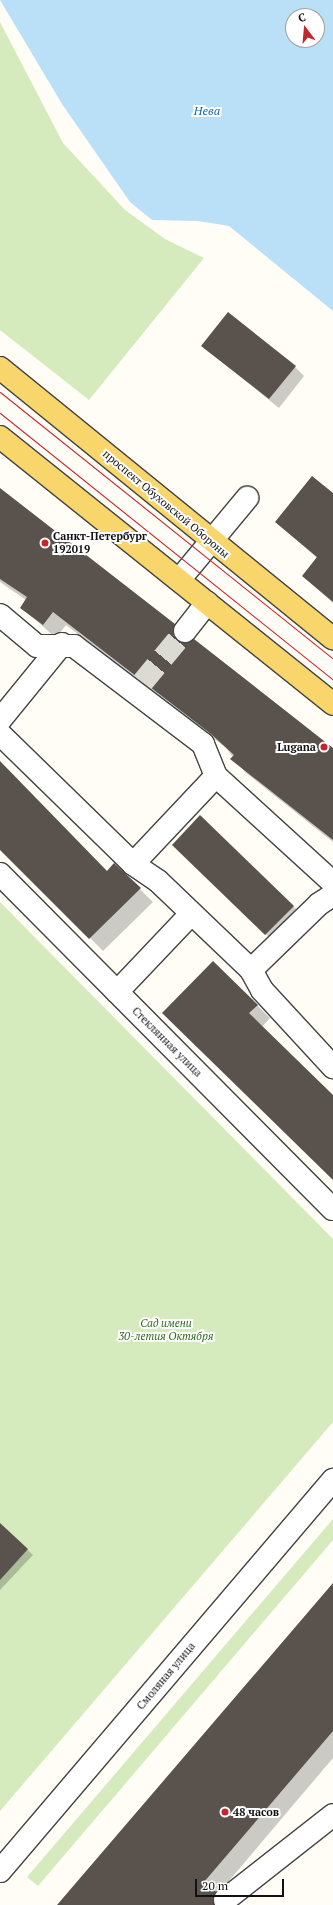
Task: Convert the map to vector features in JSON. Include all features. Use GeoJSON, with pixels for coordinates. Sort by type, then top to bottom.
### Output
{"type":"FeatureCollection","features":[{"type":"Feature","properties":{"kind":"main road","name":"проспект Обуховской Обороны"},"geometry":{"type":"LineString","coordinates":[[0,368],[333,639]]}},
{"type":"Feature","properties":{"kind":"main road"},"geometry":{"type":"LineString","coordinates":[[0,437],[333,704]]}},
{"type":"Feature","properties":{"kind":"street"},"geometry":{"type":"LineString","coordinates":[[179,580],[247,498]]}},
{"type":"Feature","properties":{"kind":"street"},"geometry":{"type":"LineString","coordinates":[[185,631],[207,603]]}},
{"type":"Feature","properties":{"kind":"street"},"geometry":{"type":"LineString","coordinates":[[0,616],[37,646],[62,644],[74,646],[138,687],[203,744],[216,776],[333,883]]}},
{"type":"Feature","properties":{"kind":"street"},"geometry":{"type":"LineString","coordinates":[[0,720],[62,644]]}},
{"type":"Feature","properties":{"kind":"street"},"geometry":{"type":"LineString","coordinates":[[0,734],[133,864],[158,881],[250,970],[262,990],[333,1067]]}},
{"type":"Feature","properties":{"kind":"street"},"geometry":{"type":"LineString","coordinates":[[133,864],[216,776]]}},
{"type":"Feature","properties":{"kind":"street","name":"Стеклянная улица"},"geometry":{"type":"LineString","coordinates":[[0,874],[333,1209]]}},
{"type":"Feature","properties":{"kind":"street"},"geometry":{"type":"LineString","coordinates":[[250,970],[319,904],[333,895]]}},
{"type":"Feature","properties":{"kind":"street"},"geometry":{"type":"LineString","coordinates":[[117,992],[191,914]]}},
{"type":"Feature","properties":{"kind":"street","name":"Смоляная улица"},"geometry":{"type":"LineString","coordinates":[[0,1872],[333,1480]]}},
{"type":"Feature","properties":{"kind":"street"},"geometry":{"type":"LineString","coordinates":[[225,1900],[333,1815]]}},
{"type":"Feature","properties":{"kind":"green space"},"geometry":{"type":"Polygon","coordinates":[[[0,22],[63,143],[125,210],[165,239],[204,258],[89,400],[0,330],[0,22]]]}},
{"type":"Feature","properties":{"kind":"green space","name":"Сад имени 30-летия Октября"},"geometry":{"type":"Polygon","coordinates":[[[0,902],[333,1239],[333,1422],[0,1811],[0,902]]]}},
{"type":"Feature","properties":{"kind":"green space"},"geometry":{"type":"Polygon","coordinates":[[[333,1519],[333,1540],[38,1886],[27,1877],[333,1519]]]}},
{"type":"Feature","properties":{"kind":"water","name":"Нева"},"geometry":{"type":"Polygon","coordinates":[[[0,0],[333,0],[333,311],[229,226],[198,221],[152,220],[130,202],[62,104],[0,0]]]}},
{"type":"Feature","properties":{"kind":"building"},"geometry":{"type":"Polygon","coordinates":[[[228,312],[296,366],[269,399],[201,346],[228,312]]]}},
{"type":"Feature","properties":{"kind":"building"},"geometry":{"type":"Polygon","coordinates":[[[312,476],[333,493],[333,602],[302,576],[317,557],[275,522],[312,476]]]}},
{"type":"Feature","properties":{"kind":"building"},"geometry":{"type":"Polygon","coordinates":[[[0,488],[175,624],[173,635],[178,641],[184,643],[194,639],[333,748],[333,840],[230,759],[234,755],[211,734],[53,612],[43,625],[20,608],[27,597],[0,579],[0,488]]]}},
{"type":"Feature","properties":{"kind":"building"},"geometry":{"type":"Polygon","coordinates":[[[0,761],[107,871],[114,863],[141,888],[89,939],[0,850],[0,761]]]}},
{"type":"Feature","properties":{"kind":"building"},"geometry":{"type":"Polygon","coordinates":[[[200,815],[294,906],[265,935],[172,845],[200,815]]]}},
{"type":"Feature","properties":{"kind":"building"},"geometry":{"type":"Polygon","coordinates":[[[213,961],[258,1005],[249,1013],[333,1095],[333,1180],[162,1013],[213,961]]]}},
{"type":"Feature","properties":{"kind":"building"},"geometry":{"type":"Polygon","coordinates":[[[0,1523],[28,1549],[0,1580],[0,1523]]]}},
{"type":"Feature","properties":{"kind":"building"},"geometry":{"type":"Polygon","coordinates":[[[333,1583],[333,1731],[204,1882],[216,1892],[214,1905],[57,1905],[333,1583]]]}},
{"type":"Feature","properties":{"kind":"tunnel"},"geometry":{"type":"LineString","coordinates":[[142,683],[185,631]]}},
{"type":"Feature","properties":{"kind":"tram line"},"geometry":{"type":"LineString","coordinates":[[0,392],[333,659]]}},
{"type":"Feature","properties":{"kind":"tram line"},"geometry":{"type":"LineString","coordinates":[[0,413],[333,680]]}},
{"type":"Feature","properties":{"kind":"place","name":"Санкт-Петербург 192019"},"geometry":{"type":"Point","coordinates":[45,543]}},
{"type":"Feature","properties":{"kind":"place","name":"Lugana"},"geometry":{"type":"Point","coordinates":[324,747]}},
{"type":"Feature","properties":{"kind":"place","name":"48 часов"},"geometry":{"type":"Point","coordinates":[225,1812]}}]}
